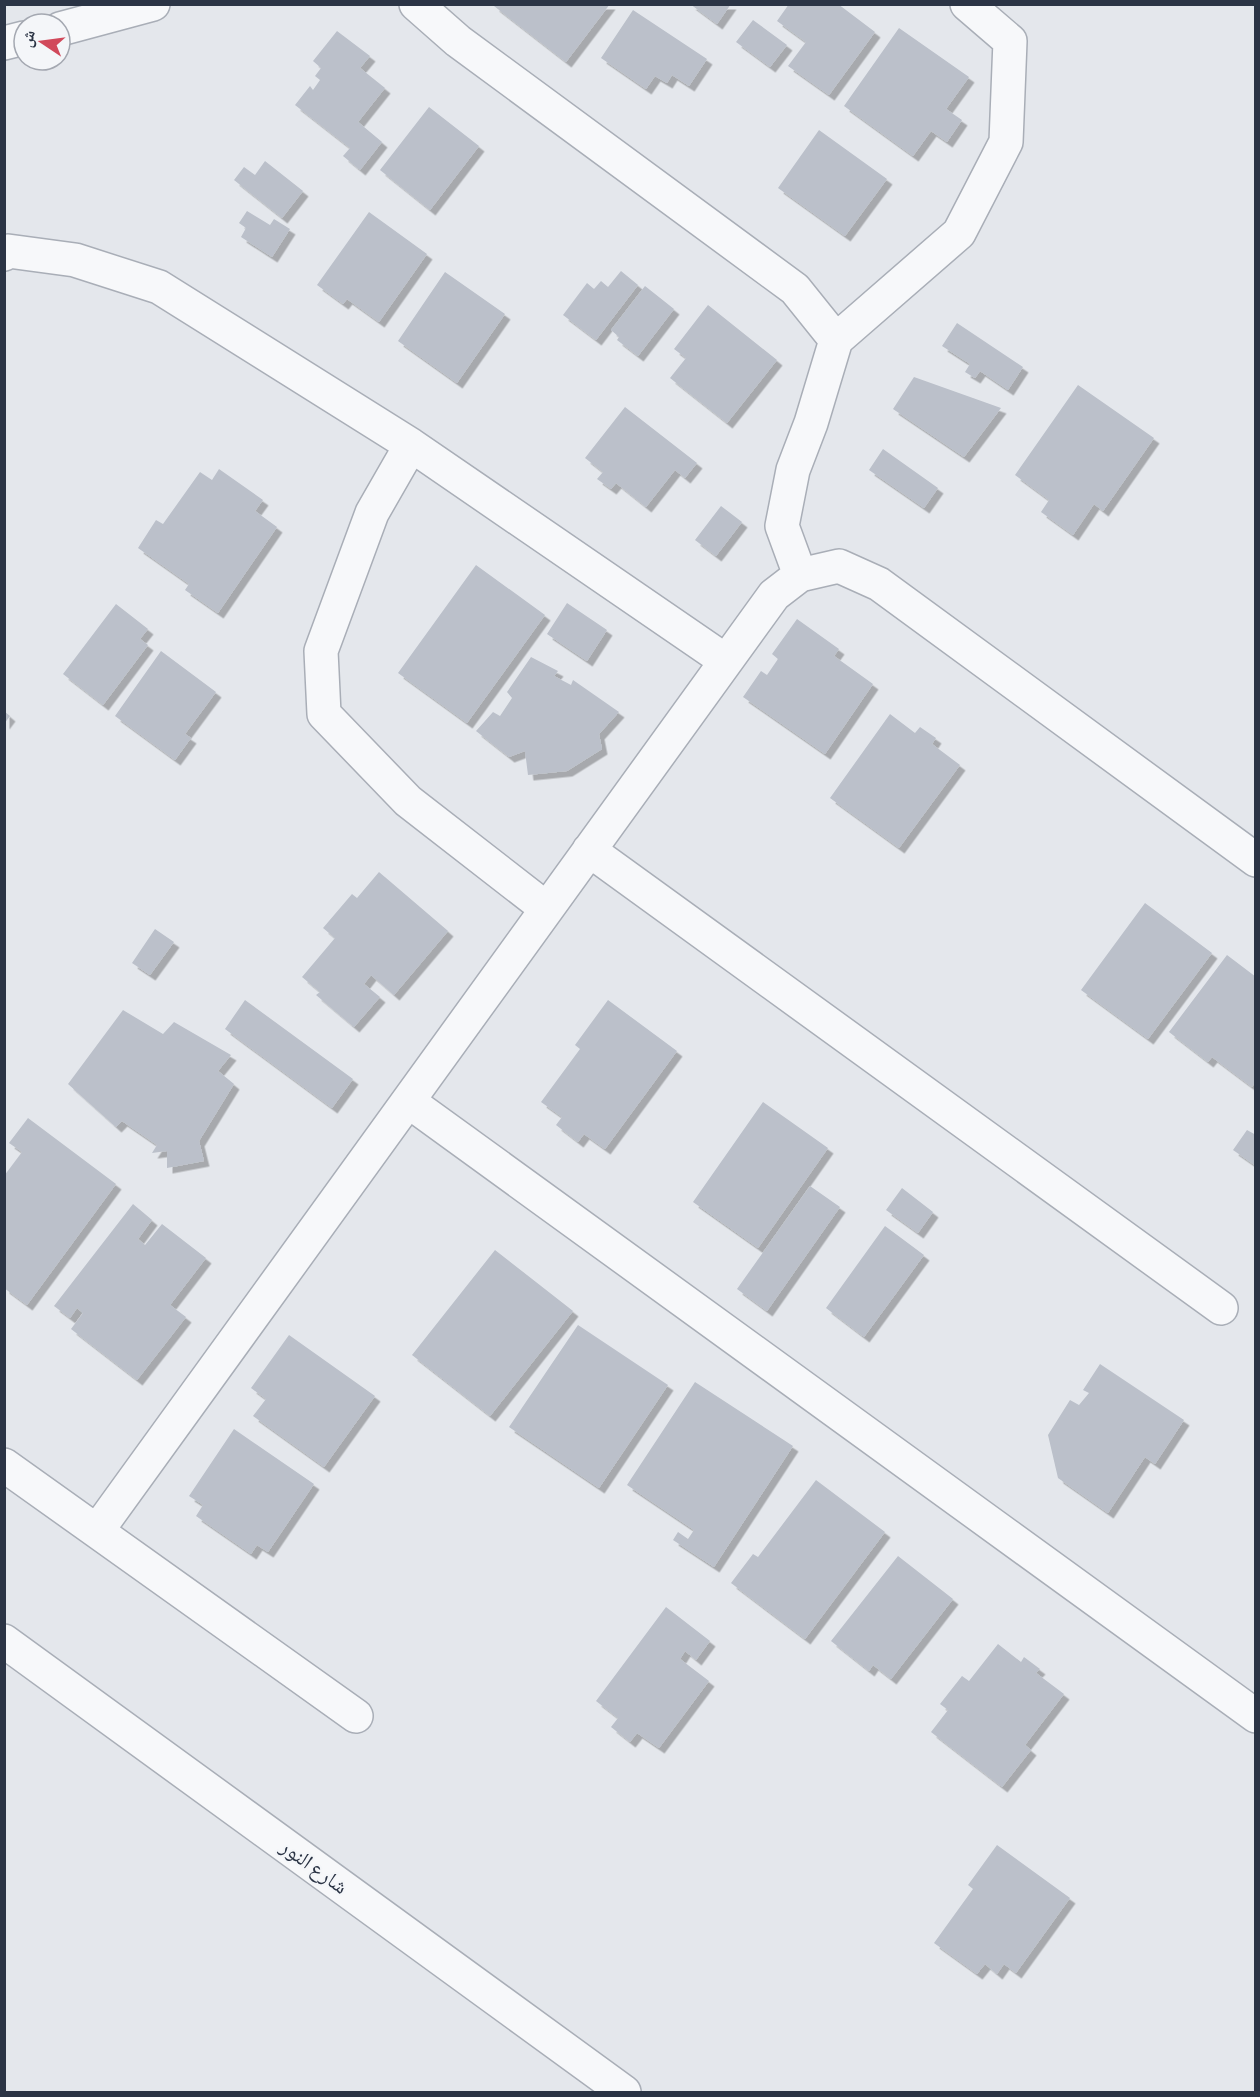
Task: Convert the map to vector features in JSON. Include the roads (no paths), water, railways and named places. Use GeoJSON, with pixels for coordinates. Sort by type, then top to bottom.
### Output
{"type":"FeatureCollection","features":[{"type":"Feature","properties":{"kind":"street"},"geometry":{"type":"LineString","coordinates":[[72,26],[153,4]]}},
{"type":"Feature","properties":{"kind":"street"},"geometry":{"type":"LineString","coordinates":[[416,4],[458,41],[795,289],[836,340]]}},
{"type":"Feature","properties":{"kind":"street"},"geometry":{"type":"LineString","coordinates":[[800,575],[782,526],[793,470],[811,423],[836,340],[959,233],[1006,142],[1010,41],[967,4]]}},
{"type":"Feature","properties":{"kind":"street"},"geometry":{"type":"LineString","coordinates":[[4,254],[8,251],[75,260],[159,287],[411,445],[726,661]]}},
{"type":"Feature","properties":{"kind":"street"},"geometry":{"type":"LineString","coordinates":[[411,445],[372,513],[321,651],[324,714],[408,801],[547,909]]}},
{"type":"Feature","properties":{"kind":"street"},"geometry":{"type":"LineString","coordinates":[[97,1531],[774,595],[800,575],[839,566],[879,584],[1254,854]]}},
{"type":"Feature","properties":{"kind":"street"},"geometry":{"type":"LineString","coordinates":[[589,850],[1221,1308]]}},
{"type":"Feature","properties":{"kind":"street"},"geometry":{"type":"LineString","coordinates":[[408,1101],[1256,1716]]}},
{"type":"Feature","properties":{"kind":"street"},"geometry":{"type":"LineString","coordinates":[[4,1465],[356,1716]]}},
{"type":"Feature","properties":{"kind":"street","name":"شارع النور"},"geometry":{"type":"LineString","coordinates":[[9,1654],[624,2092]]}}]}
